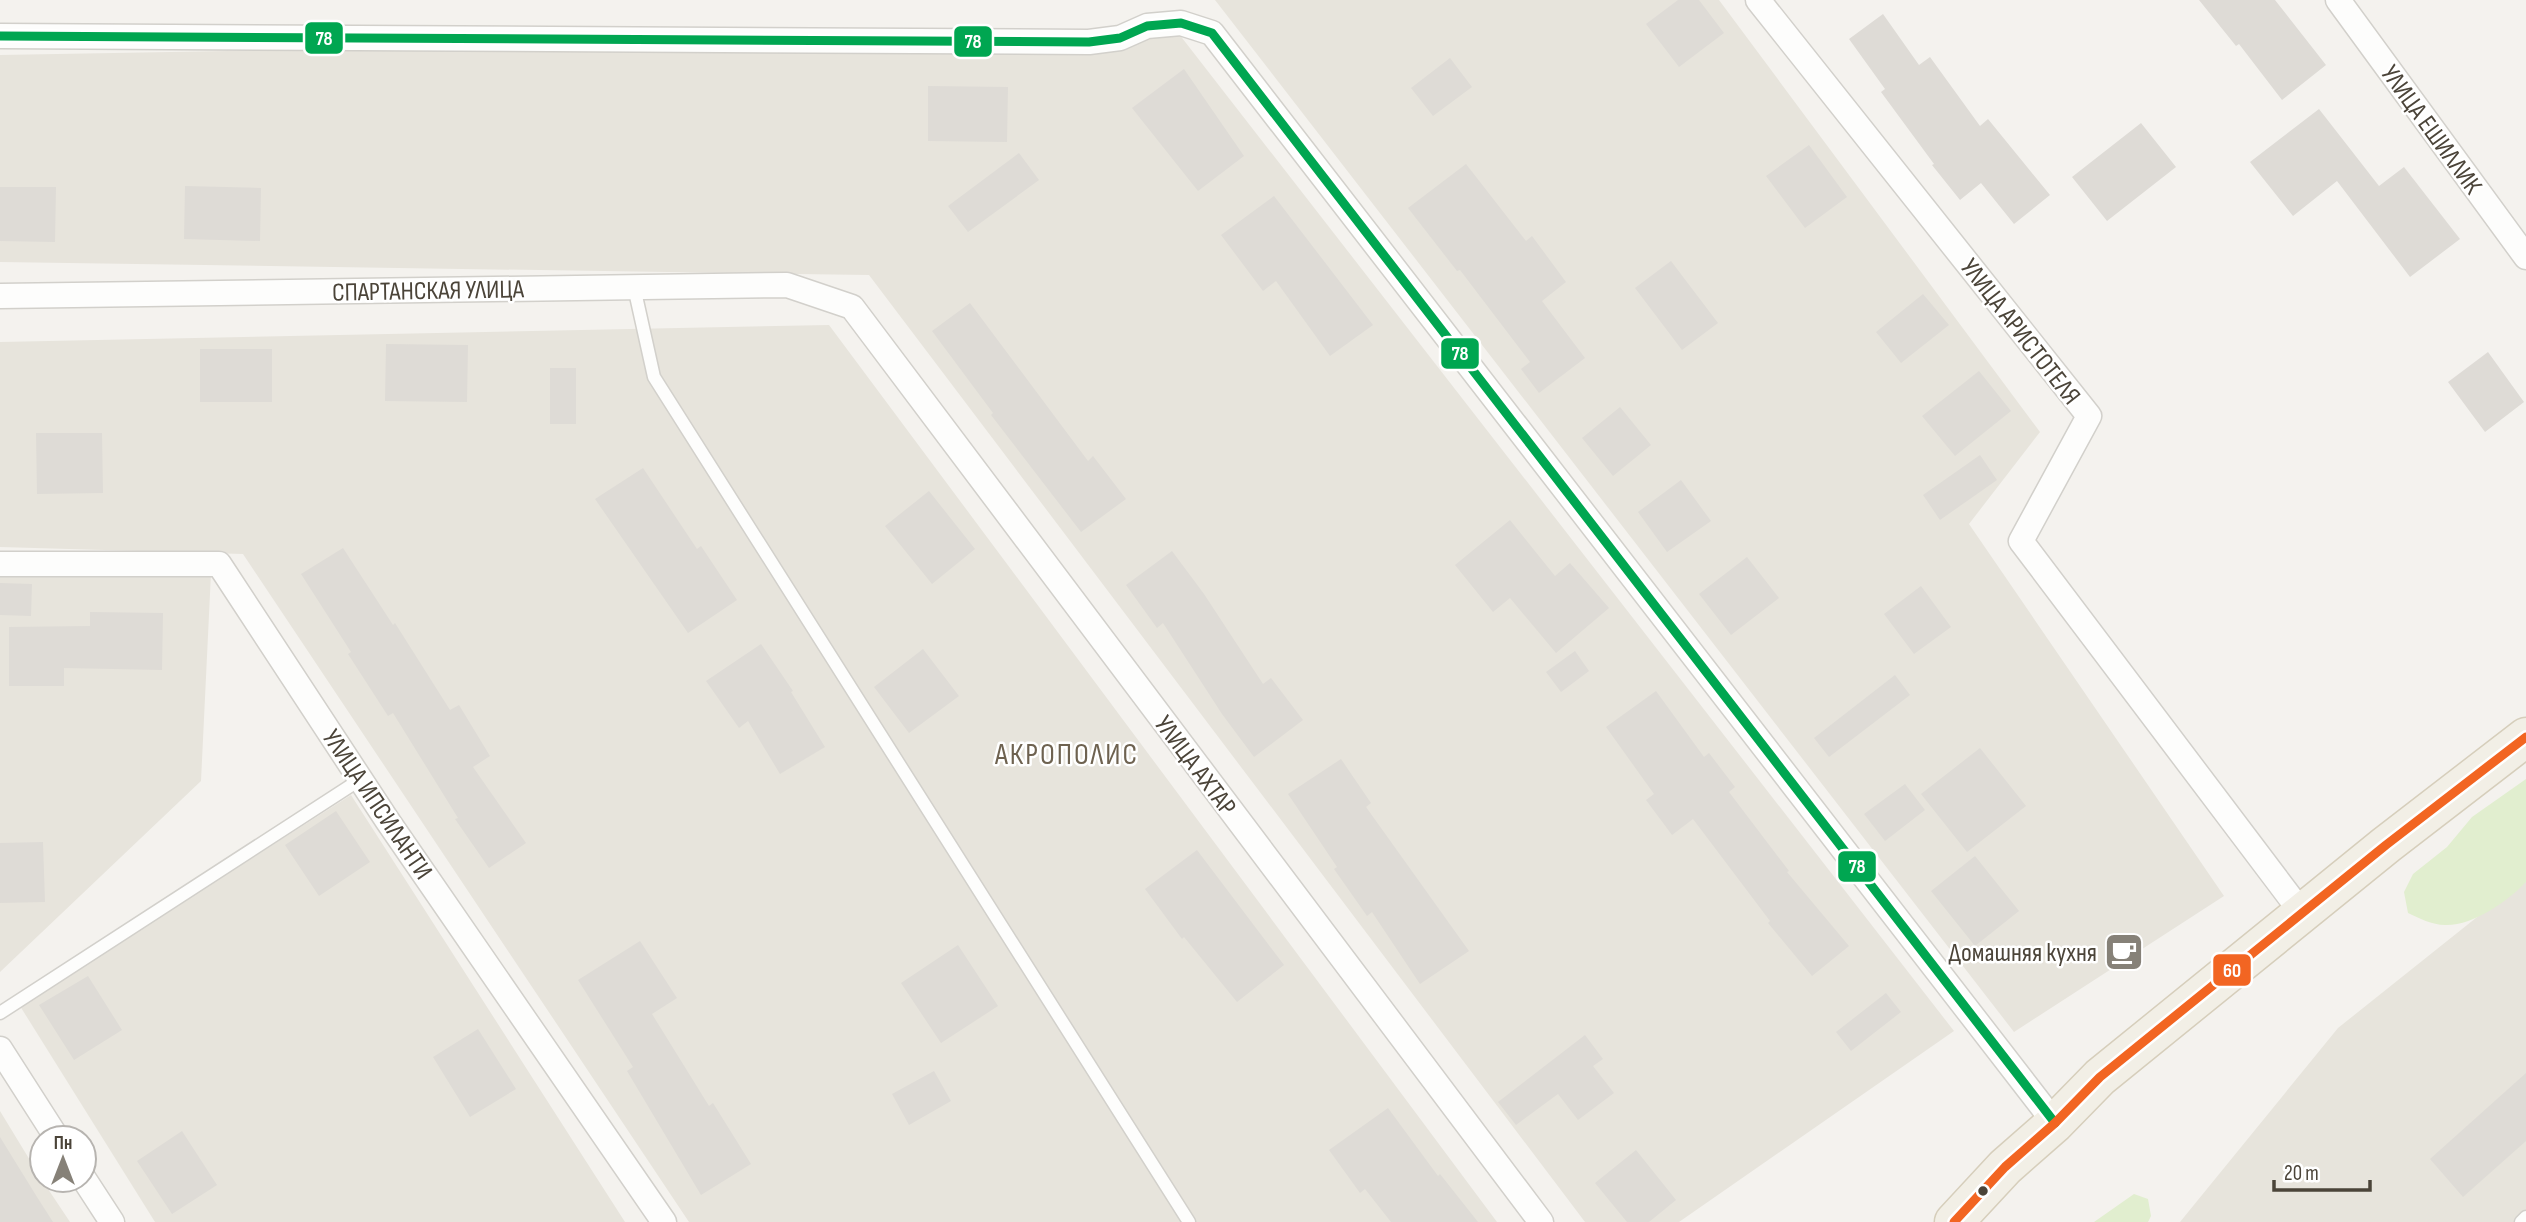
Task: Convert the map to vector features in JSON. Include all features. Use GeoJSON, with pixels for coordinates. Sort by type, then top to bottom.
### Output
{"type":"FeatureCollection","features":[{"type":"Feature","properties":{"kind":"main road"},"geometry":{"type":"LineString","coordinates":[[1954,1222],[2005,1167],[2055,1123],[2100,1077],[2397,836],[2526,737]]}},
{"type":"Feature","properties":{"kind":"street","name":"УЛИЦА АРИСТОТЕЛЯ"},"geometry":{"type":"LineString","coordinates":[[1758,0],[2089,416],[2021,541],[2302,912]]}},
{"type":"Feature","properties":{"kind":"street","name":"УЛИЦА ЕШИЛЛИК"},"geometry":{"type":"LineString","coordinates":[[2338,0],[2526,257]]}},
{"type":"Feature","properties":{"kind":"street"},"geometry":{"type":"LineString","coordinates":[[0,36],[1089,42],[1120,38],[1147,26],[1181,23],[1212,33],[2055,1123]]}},
{"type":"Feature","properties":{"kind":"street","name":"СПАРТАНСКАЯ УЛИЦА"},"geometry":{"type":"LineString","coordinates":[[0,296],[787,285],[852,307]]}},
{"type":"Feature","properties":{"kind":"street","name":"УЛИЦА АХТАР"},"geometry":{"type":"LineString","coordinates":[[852,307],[1541,1222]]}},
{"type":"Feature","properties":{"kind":"street","name":"УЛИЦА ИПСИЛАНТИ"},"geometry":{"type":"LineString","coordinates":[[0,564],[219,564],[395,831],[664,1222]]}},
{"type":"Feature","properties":{"kind":"street"},"geometry":{"type":"LineString","coordinates":[[0,1049],[48,1124]]}},
{"type":"Feature","properties":{"kind":"street"},"geometry":{"type":"LineString","coordinates":[[94,1194],[112,1222]]}},
{"type":"Feature","properties":{"kind":"lane"},"geometry":{"type":"LineString","coordinates":[[634,287],[654,377],[1189,1222]]}},
{"type":"Feature","properties":{"kind":"lane"},"geometry":{"type":"LineString","coordinates":[[0,1013],[361,779]]}},
{"type":"Feature","properties":{"kind":"lane"},"geometry":{"type":"LineString","coordinates":[[2521,1222],[2526,1217]]}},
{"type":"Feature","properties":{"kind":"shaded area"},"geometry":{"type":"Polygon","coordinates":[[[1215,0],[1719,0],[2040,432],[1969,524],[2224,896],[2014,1032],[1215,0]]]}},
{"type":"Feature","properties":{"kind":"shaded area"},"geometry":{"type":"Polygon","coordinates":[[[1179,34],[1954,1031],[1679,1222],[1585,1222],[869,275],[0,262],[0,55],[1179,34]]]}},
{"type":"Feature","properties":{"kind":"shaded area"},"geometry":{"type":"Polygon","coordinates":[[[829,325],[1497,1222],[689,1222],[243,554],[0,547],[0,342],[829,325]]]}},
{"type":"Feature","properties":{"kind":"shaded area"},"geometry":{"type":"Polygon","coordinates":[[[211,573],[201,781],[0,972],[0,576],[211,573]]]}},
{"type":"Feature","properties":{"kind":"shaded area"},"geometry":{"type":"Polygon","coordinates":[[[351,795],[625,1222],[155,1222],[98,1131],[98,1124],[94,1124],[20,1006],[351,795]]]}},
{"type":"Feature","properties":{"kind":"shaded area"},"geometry":{"type":"Polygon","coordinates":[[[2526,878],[2526,1222],[2180,1222],[2338,1028],[2526,878]]]}},
{"type":"Feature","properties":{"kind":"shaded area"},"geometry":{"type":"Polygon","coordinates":[[[0,1111],[28,1157],[28,1194],[51,1194],[70,1222],[0,1222],[0,1111]]]}},
{"type":"Feature","properties":{"kind":"green space"},"geometry":{"type":"Polygon","coordinates":[[[2526,779],[2526,882],[2500,904],[2478,917],[2456,924],[2440,925],[2408,913],[2404,892],[2413,874],[2447,847],[2472,817],[2526,779]]]}},
{"type":"Feature","properties":{"kind":"green space"},"geometry":{"type":"Polygon","coordinates":[[[2134,1194],[2148,1199],[2151,1216],[2148,1222],[2094,1222],[2134,1194]]]}},
{"type":"Feature","properties":{"kind":"building"},"geometry":{"type":"Polygon","coordinates":[[[1678,0],[1699,0],[1724,33],[1679,67],[1646,24],[1678,0]]]}},
{"type":"Feature","properties":{"kind":"building"},"geometry":{"type":"Polygon","coordinates":[[[2199,0],[2275,0],[2326,65],[2282,100],[2239,44],[2236,46],[2199,0]]]}},
{"type":"Feature","properties":{"kind":"building"},"geometry":{"type":"Polygon","coordinates":[[[1883,14],[1919,65],[1930,57],[1980,126],[1988,119],[2050,195],[2014,224],[1981,183],[1960,200],[1881,92],[1885,89],[1849,39],[1883,14]]]}},
{"type":"Feature","properties":{"kind":"building"},"geometry":{"type":"Polygon","coordinates":[[[1450,58],[1472,87],[1433,116],[1411,88],[1450,58]]]}},
{"type":"Feature","properties":{"kind":"building"},"geometry":{"type":"Polygon","coordinates":[[[1184,69],[1244,156],[1198,191],[1132,108],[1184,69]]]}},
{"type":"Feature","properties":{"kind":"building"},"geometry":{"type":"Polygon","coordinates":[[[928,86],[1008,87],[1007,142],[928,141],[928,86]]]}},
{"type":"Feature","properties":{"kind":"building"},"geometry":{"type":"Polygon","coordinates":[[[2319,109],[2379,186],[2404,167],[2460,239],[2410,277],[2337,181],[2293,216],[2250,162],[2319,109]]]}},
{"type":"Feature","properties":{"kind":"building"},"geometry":{"type":"Polygon","coordinates":[[[2141,123],[2176,167],[2107,221],[2072,177],[2141,123]]]}},
{"type":"Feature","properties":{"kind":"building"},"geometry":{"type":"Polygon","coordinates":[[[1809,145],[1847,197],[1805,228],[1766,176],[1809,145]]]}},
{"type":"Feature","properties":{"kind":"building"},"geometry":{"type":"Polygon","coordinates":[[[1019,153],[1039,180],[968,232],[948,206],[1019,153]]]}},
{"type":"Feature","properties":{"kind":"building"},"geometry":{"type":"Polygon","coordinates":[[[1466,164],[1526,241],[1532,236],[1566,282],[1542,301],[1585,358],[1539,393],[1521,369],[1530,362],[1460,270],[1457,271],[1408,208],[1466,164]]]}},
{"type":"Feature","properties":{"kind":"building"},"geometry":{"type":"Polygon","coordinates":[[[185,186],[261,188],[260,241],[184,239],[185,186]]]}},
{"type":"Feature","properties":{"kind":"building"},"geometry":{"type":"Polygon","coordinates":[[[0,187],[56,187],[55,242],[0,241],[0,187]]]}},
{"type":"Feature","properties":{"kind":"building"},"geometry":{"type":"Polygon","coordinates":[[[1274,196],[1373,325],[1330,356],[1276,281],[1263,291],[1221,235],[1274,196]]]}},
{"type":"Feature","properties":{"kind":"building"},"geometry":{"type":"Polygon","coordinates":[[[1671,261],[1718,323],[1682,350],[1635,288],[1671,261]]]}},
{"type":"Feature","properties":{"kind":"building"},"geometry":{"type":"Polygon","coordinates":[[[1923,294],[1949,325],[1901,363],[1876,332],[1923,294]]]}},
{"type":"Feature","properties":{"kind":"building"},"geometry":{"type":"Polygon","coordinates":[[[970,303],[1088,461],[1093,456],[1126,499],[1081,532],[991,415],[993,413],[932,331],[970,303]]]}},
{"type":"Feature","properties":{"kind":"building"},"geometry":{"type":"Polygon","coordinates":[[[386,344],[468,345],[467,402],[385,401],[386,344]]]}},
{"type":"Feature","properties":{"kind":"building"},"geometry":{"type":"Polygon","coordinates":[[[200,349],[272,349],[272,402],[200,402],[200,349]]]}},
{"type":"Feature","properties":{"kind":"building"},"geometry":{"type":"Polygon","coordinates":[[[2488,352],[2524,402],[2485,432],[2448,382],[2488,352]]]}},
{"type":"Feature","properties":{"kind":"building"},"geometry":{"type":"Polygon","coordinates":[[[550,368],[576,368],[576,424],[550,424],[550,368]]]}},
{"type":"Feature","properties":{"kind":"building"},"geometry":{"type":"Polygon","coordinates":[[[1979,371],[2011,411],[1955,456],[1922,416],[1979,371]]]}},
{"type":"Feature","properties":{"kind":"building"},"geometry":{"type":"Polygon","coordinates":[[[1620,407],[1651,445],[1613,476],[1582,438],[1620,407]]]}},
{"type":"Feature","properties":{"kind":"building"},"geometry":{"type":"Polygon","coordinates":[[[36,433],[102,433],[103,493],[37,494],[36,433]]]}},
{"type":"Feature","properties":{"kind":"building"},"geometry":{"type":"Polygon","coordinates":[[[1980,455],[1997,480],[1940,520],[1923,495],[1980,455]]]}},
{"type":"Feature","properties":{"kind":"building"},"geometry":{"type":"Polygon","coordinates":[[[643,468],[697,549],[701,546],[737,600],[688,633],[595,499],[643,468]]]}},
{"type":"Feature","properties":{"kind":"building"},"geometry":{"type":"Polygon","coordinates":[[[1681,480],[1711,521],[1667,552],[1638,512],[1681,480]]]}},
{"type":"Feature","properties":{"kind":"building"},"geometry":{"type":"Polygon","coordinates":[[[929,491],[975,549],[932,584],[885,526],[929,491]]]}},
{"type":"Feature","properties":{"kind":"building"},"geometry":{"type":"Polygon","coordinates":[[[1510,520],[1555,576],[1570,563],[1609,608],[1556,653],[1510,598],[1493,612],[1455,565],[1510,520]]]}},
{"type":"Feature","properties":{"kind":"building"},"geometry":{"type":"Polygon","coordinates":[[[343,548],[450,710],[459,705],[490,756],[473,767],[526,843],[489,868],[455,819],[458,818],[393,713],[388,716],[348,654],[351,652],[301,574],[343,548]]]}},
{"type":"Feature","properties":{"kind":"building"},"geometry":{"type":"Polygon","coordinates":[[[1172,551],[1204,594],[1263,684],[1271,678],[1303,720],[1254,757],[1222,714],[1163,623],[1157,628],[1126,585],[1172,551]]]}},
{"type":"Feature","properties":{"kind":"building"},"geometry":{"type":"Polygon","coordinates":[[[1747,557],[1779,598],[1731,635],[1699,594],[1747,557]]]}},
{"type":"Feature","properties":{"kind":"building"},"geometry":{"type":"Polygon","coordinates":[[[0,583],[32,584],[31,616],[0,615],[0,583]]]}},
{"type":"Feature","properties":{"kind":"building"},"geometry":{"type":"Polygon","coordinates":[[[1921,586],[1951,627],[1914,654],[1884,614],[1921,586]]]}},
{"type":"Feature","properties":{"kind":"building"},"geometry":{"type":"Polygon","coordinates":[[[90,612],[163,613],[162,670],[64,668],[64,686],[9,686],[9,627],[90,626],[90,612]]]}},
{"type":"Feature","properties":{"kind":"building"},"geometry":{"type":"Polygon","coordinates":[[[761,644],[793,691],[791,692],[825,747],[780,774],[748,721],[739,728],[706,681],[761,644]]]}},
{"type":"Feature","properties":{"kind":"building"},"geometry":{"type":"Polygon","coordinates":[[[923,649],[959,696],[909,733],[874,687],[923,649]]]}},
{"type":"Feature","properties":{"kind":"building"},"geometry":{"type":"Polygon","coordinates":[[[1575,651],[1589,671],[1561,692],[1546,672],[1575,651]]]}},
{"type":"Feature","properties":{"kind":"building"},"geometry":{"type":"Polygon","coordinates":[[[1895,675],[1910,695],[1829,757],[1814,738],[1895,675]]]}},
{"type":"Feature","properties":{"kind":"building"},"geometry":{"type":"Polygon","coordinates":[[[1656,691],[1704,757],[1709,753],[1735,787],[1729,792],[1789,871],[1787,872],[1849,946],[1812,976],[1768,923],[1770,921],[1693,819],[1672,835],[1646,800],[1654,794],[1606,727],[1656,691]]]}},
{"type":"Feature","properties":{"kind":"building"},"geometry":{"type":"Polygon","coordinates":[[[1980,748],[2026,806],[1967,852],[1921,794],[1980,748]]]}},
{"type":"Feature","properties":{"kind":"building"},"geometry":{"type":"Polygon","coordinates":[[[1341,759],[1371,803],[1366,807],[1469,951],[1420,984],[1372,912],[1367,916],[1334,869],[1337,867],[1288,794],[1341,759]]]}},
{"type":"Feature","properties":{"kind":"building"},"geometry":{"type":"Polygon","coordinates":[[[1905,784],[1925,810],[1885,841],[1864,814],[1905,784]]]}},
{"type":"Feature","properties":{"kind":"building"},"geometry":{"type":"Polygon","coordinates":[[[336,811],[370,862],[319,896],[285,845],[336,811]]]}},
{"type":"Feature","properties":{"kind":"building"},"geometry":{"type":"Polygon","coordinates":[[[43,842],[45,902],[0,903],[0,843],[43,842]]]}},
{"type":"Feature","properties":{"kind":"building"},"geometry":{"type":"Polygon","coordinates":[[[1197,850],[1284,965],[1237,1002],[1184,937],[1182,939],[1145,889],[1197,850]]]}},
{"type":"Feature","properties":{"kind":"building"},"geometry":{"type":"Polygon","coordinates":[[[1975,856],[2019,911],[1975,946],[1931,891],[1975,856]]]}},
{"type":"Feature","properties":{"kind":"building"},"geometry":{"type":"Polygon","coordinates":[[[640,941],[677,998],[652,1014],[709,1106],[713,1103],[751,1164],[701,1195],[627,1071],[633,1067],[578,980],[640,941]]]}},
{"type":"Feature","properties":{"kind":"building"},"geometry":{"type":"Polygon","coordinates":[[[958,945],[998,1006],[941,1043],[901,983],[958,945]]]}},
{"type":"Feature","properties":{"kind":"building"},"geometry":{"type":"Polygon","coordinates":[[[88,976],[122,1030],[74,1060],[39,1005],[88,976]]]}},
{"type":"Feature","properties":{"kind":"building"},"geometry":{"type":"Polygon","coordinates":[[[1886,993],[1901,1012],[1851,1051],[1836,1032],[1886,993]]]}},
{"type":"Feature","properties":{"kind":"building"},"geometry":{"type":"Polygon","coordinates":[[[478,1029],[516,1089],[470,1117],[433,1057],[478,1029]]]}},
{"type":"Feature","properties":{"kind":"building"},"geometry":{"type":"Polygon","coordinates":[[[1585,1035],[1603,1059],[1593,1066],[1614,1093],[1578,1120],[1558,1094],[1516,1125],[1498,1102],[1585,1035]]]}},
{"type":"Feature","properties":{"kind":"building"},"geometry":{"type":"Polygon","coordinates":[[[934,1071],[951,1101],[909,1125],[892,1094],[934,1071]]]}},
{"type":"Feature","properties":{"kind":"building"},"geometry":{"type":"Polygon","coordinates":[[[2526,1073],[2526,1141],[2463,1197],[2430,1159],[2526,1073]]]}},
{"type":"Feature","properties":{"kind":"building"},"geometry":{"type":"Polygon","coordinates":[[[1388,1108],[1438,1176],[1440,1174],[1478,1222],[1391,1222],[1365,1189],[1360,1193],[1329,1150],[1388,1108]]]}},
{"type":"Feature","properties":{"kind":"building"},"geometry":{"type":"Polygon","coordinates":[[[182,1131],[217,1185],[172,1214],[137,1161],[182,1131]]]}},
{"type":"Feature","properties":{"kind":"building"},"geometry":{"type":"Polygon","coordinates":[[[0,1137],[28,1182],[28,1194],[35,1194],[53,1222],[0,1222],[0,1137]]]}},
{"type":"Feature","properties":{"kind":"building"},"geometry":{"type":"Polygon","coordinates":[[[1636,1150],[1676,1200],[1649,1222],[1627,1222],[1595,1183],[1636,1150]]]}},
{"type":"Feature","properties":{"kind":"transit line","name":"78"},"geometry":{"type":"LineString","coordinates":[[0,36],[1089,42],[1120,38],[1147,26],[1181,23],[1212,33],[2055,1123]]}},
{"type":"Feature","properties":{"kind":"transit line","name":"60"},"geometry":{"type":"LineString","coordinates":[[1954,1222],[2005,1167],[2055,1123],[2100,1077],[2386,845],[2526,737]]}},
{"type":"Feature","properties":{"kind":"place","name":"Домашняя кухня"},"geometry":{"type":"Point","coordinates":[2124,952]}},
{"type":"Feature","properties":{"kind":"district","name":"АКРОПОЛИС"},"geometry":{"type":"Point","coordinates":[1067,754]}}]}
